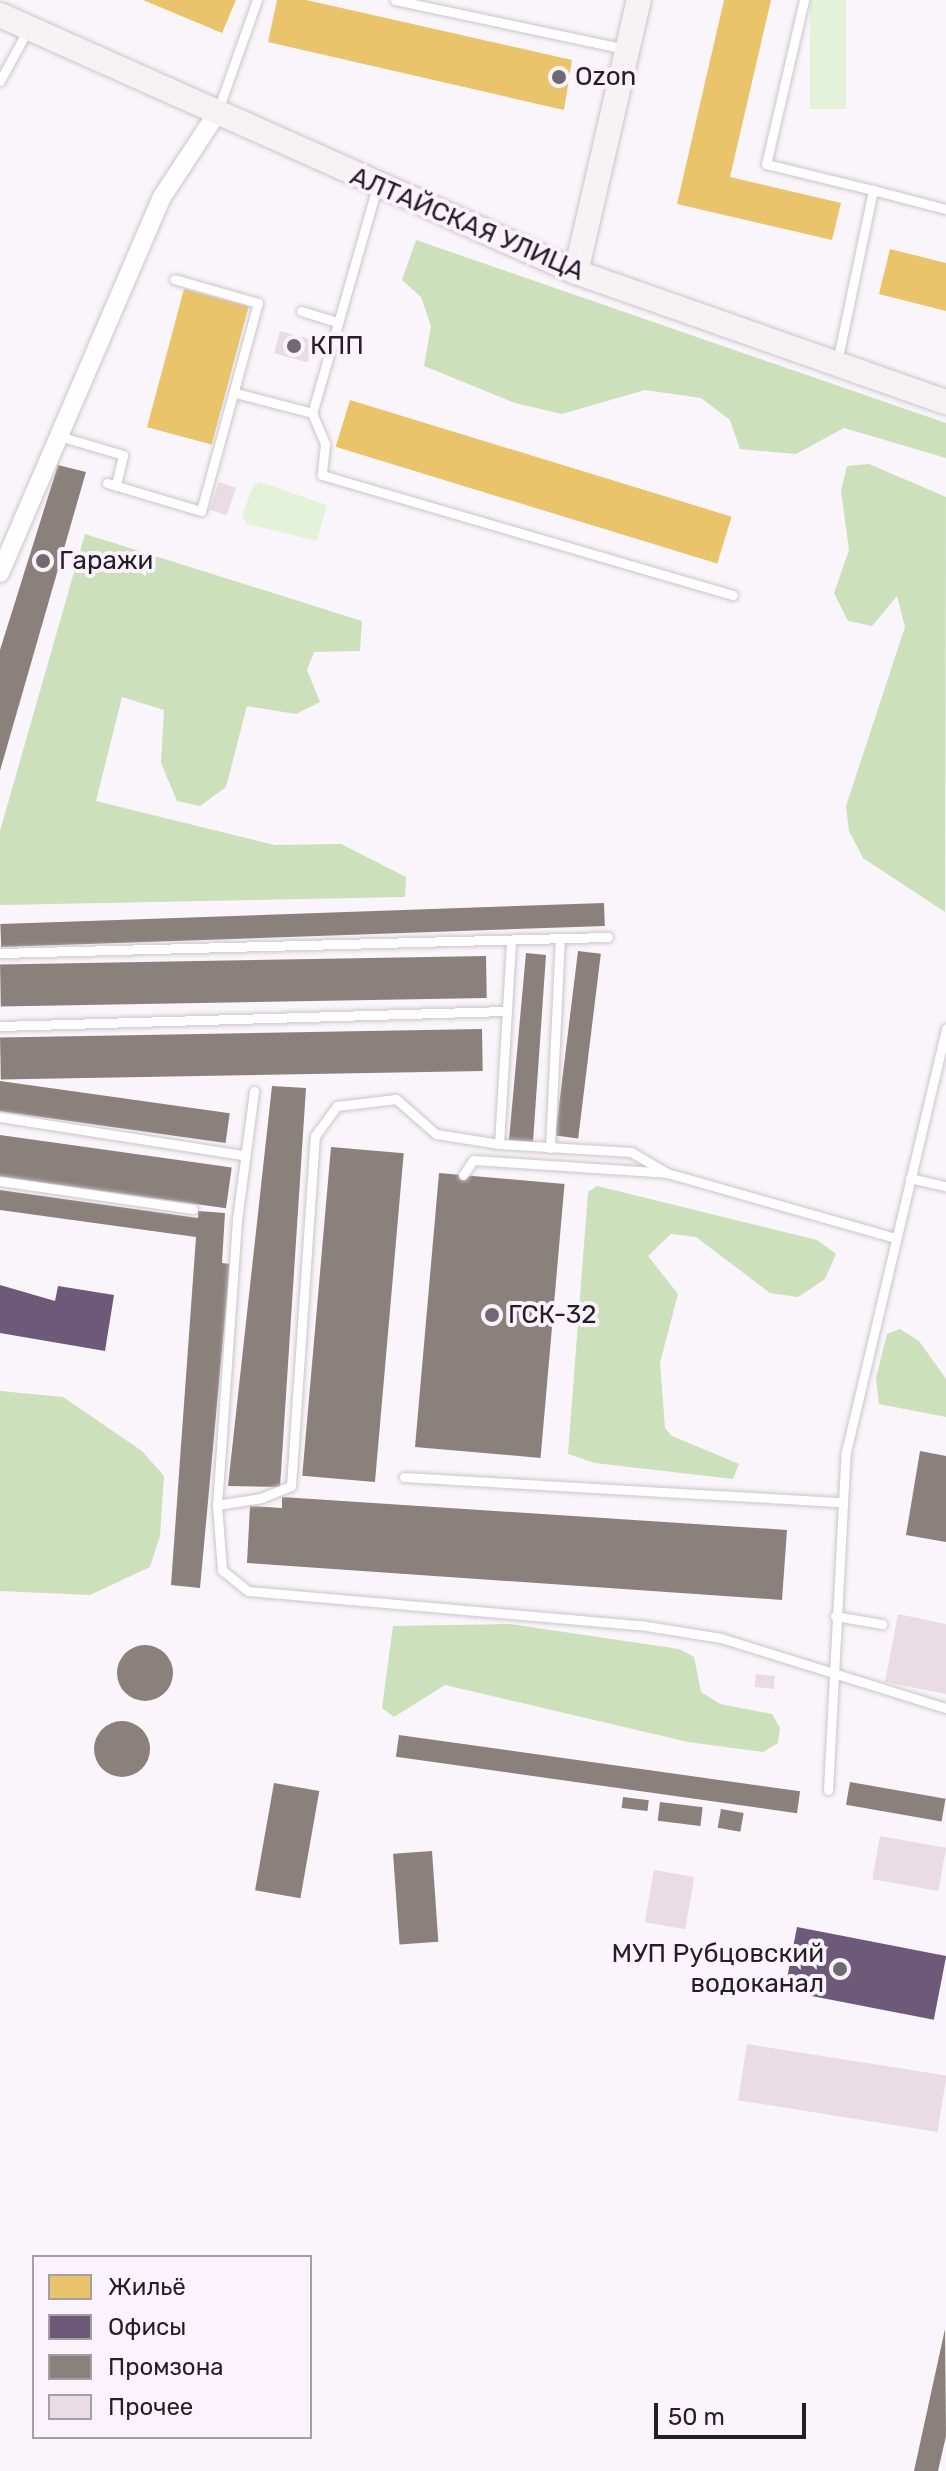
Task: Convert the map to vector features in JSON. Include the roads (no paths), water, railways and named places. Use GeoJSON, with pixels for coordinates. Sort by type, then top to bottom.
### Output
{"type":"FeatureCollection","features":[{"type":"Feature","properties":{"kind":"main road"},"geometry":{"type":"LineString","coordinates":[[576,272],[639,0]]}},
{"type":"Feature","properties":{"kind":"main road","name":"АЛТАЙСКАЯ УЛИЦА"},"geometry":{"type":"LineString","coordinates":[[0,15],[377,187],[576,272],[946,402]]}},
{"type":"Feature","properties":{"kind":"street"},"geometry":{"type":"LineString","coordinates":[[0,573],[162,197],[217,113]]}},
{"type":"Feature","properties":{"kind":"lane"},"geometry":{"type":"LineString","coordinates":[[217,113],[257,0]]}},
{"type":"Feature","properties":{"kind":"lane"},"geometry":{"type":"LineString","coordinates":[[395,0],[628,49]]}},
{"type":"Feature","properties":{"kind":"lane"},"geometry":{"type":"LineString","coordinates":[[804,0],[766,164],[946,209]]}},
{"type":"Feature","properties":{"kind":"lane"},"geometry":{"type":"LineString","coordinates":[[0,81],[29,28]]}},
{"type":"Feature","properties":{"kind":"lane"},"geometry":{"type":"LineString","coordinates":[[377,187],[312,413],[325,444],[322,475],[733,595]]}},
{"type":"Feature","properties":{"kind":"lane"},"geometry":{"type":"LineString","coordinates":[[837,366],[873,190]]}},
{"type":"Feature","properties":{"kind":"lane"},"geometry":{"type":"LineString","coordinates":[[59,436],[123,455],[111,485],[201,511],[236,393],[258,303],[174,279]]}},
{"type":"Feature","properties":{"kind":"lane"},"geometry":{"type":"LineString","coordinates":[[301,311],[338,322]]}},
{"type":"Feature","properties":{"kind":"lane"},"geometry":{"type":"LineString","coordinates":[[236,393],[312,413]]}},
{"type":"Feature","properties":{"kind":"lane"},"geometry":{"type":"LineString","coordinates":[[0,953],[608,937]]}},
{"type":"Feature","properties":{"kind":"lane"},"geometry":{"type":"LineString","coordinates":[[550,1148],[560,939]]}},
{"type":"Feature","properties":{"kind":"lane"},"geometry":{"type":"LineString","coordinates":[[499,1144],[511,941]]}},
{"type":"Feature","properties":{"kind":"lane"},"geometry":{"type":"LineString","coordinates":[[0,1026],[505,1011]]}},
{"type":"Feature","properties":{"kind":"lane"},"geometry":{"type":"LineString","coordinates":[[828,1790],[846,1452],[946,1029]]}},
{"type":"Feature","properties":{"kind":"lane"},"geometry":{"type":"LineString","coordinates":[[254,1091],[244,1155],[217,1505],[222,1570],[248,1591],[640,1625],[721,1638],[832,1676],[946,1708]]}},
{"type":"Feature","properties":{"kind":"lane"},"geometry":{"type":"LineString","coordinates":[[217,1505],[261,1498],[291,1486],[315,1136],[322,1120],[337,1106],[396,1099],[436,1134],[499,1144],[631,1152],[667,1173]]}},
{"type":"Feature","properties":{"kind":"lane"},"geometry":{"type":"LineString","coordinates":[[0,1117],[244,1155]]}},
{"type":"Feature","properties":{"kind":"lane"},"geometry":{"type":"LineString","coordinates":[[463,1175],[465,1166],[473,1160],[667,1173],[895,1238]]}},
{"type":"Feature","properties":{"kind":"lane"},"geometry":{"type":"LineString","coordinates":[[910,1178],[946,1186]]}},
{"type":"Feature","properties":{"kind":"lane"},"geometry":{"type":"LineString","coordinates":[[0,1181],[193,1209]]}},
{"type":"Feature","properties":{"kind":"lane"},"geometry":{"type":"LineString","coordinates":[[404,1477],[841,1502]]}},
{"type":"Feature","properties":{"kind":"lane"},"geometry":{"type":"LineString","coordinates":[[835,1616],[882,1624]]}},
{"type":"Feature","properties":{"kind":"place","name":"Ozon"},"geometry":{"type":"Point","coordinates":[559,77]}},
{"type":"Feature","properties":{"kind":"place","name":"КПП"},"geometry":{"type":"Point","coordinates":[294,346]}},
{"type":"Feature","properties":{"kind":"place","name":"Гаражи"},"geometry":{"type":"Point","coordinates":[43,561]}},
{"type":"Feature","properties":{"kind":"place","name":"ГСК-32"},"geometry":{"type":"Point","coordinates":[492,1315]}},
{"type":"Feature","properties":{"kind":"place","name":"МУП Рубцовский водоканал"},"geometry":{"type":"Point","coordinates":[840,1969]}}]}
